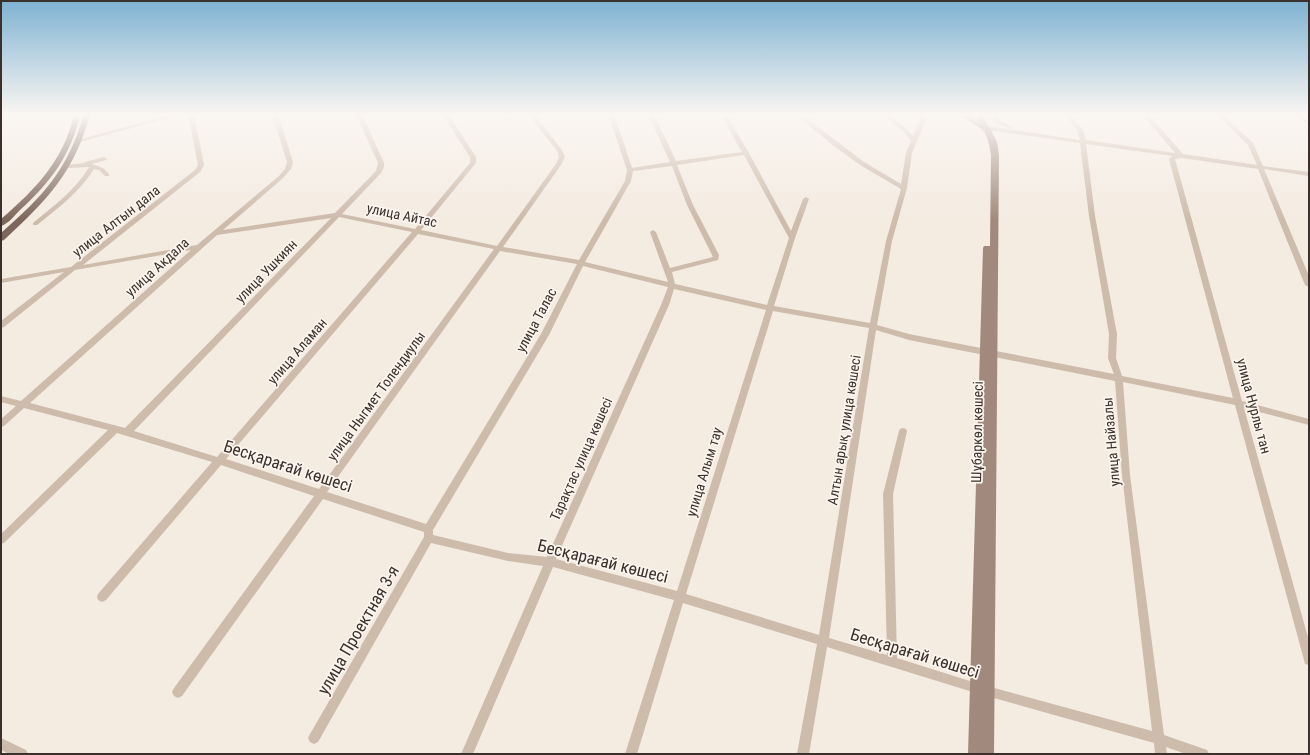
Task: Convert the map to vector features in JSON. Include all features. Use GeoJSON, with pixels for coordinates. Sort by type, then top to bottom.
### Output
{"type":"FeatureCollection","features":[{"type":"Feature","properties":{"kind":"main road"},"geometry":{"type":"LineString","coordinates":[[1,223],[16,211],[38,189],[54,168],[65,149]]}},
{"type":"Feature","properties":{"kind":"main road"},"geometry":{"type":"LineString","coordinates":[[1,238],[32,210],[69,166],[76,149]]}},
{"type":"Feature","properties":{"kind":"street","name":"улица Алтын дала"},"geometry":{"type":"LineString","coordinates":[[1,325],[198,171],[200,165],[197,149]]}},
{"type":"Feature","properties":{"kind":"street","name":"улица Акдала"},"geometry":{"type":"LineString","coordinates":[[1,424],[199,247],[281,177],[288,169],[290,162],[286,149]]}},
{"type":"Feature","properties":{"kind":"street","name":"улица Ушкиян"},"geometry":{"type":"LineString","coordinates":[[126,432],[338,215],[381,167],[381,163],[375,149]]}},
{"type":"Feature","properties":{"kind":"street","name":"улица Аламан"},"geometry":{"type":"LineString","coordinates":[[102,597],[417,231],[473,163],[473,157],[468,149]]}},
{"type":"Feature","properties":{"kind":"street","name":"улица Ныгмет Толендиулы"},"geometry":{"type":"LineString","coordinates":[[178,692],[559,164],[562,157],[559,149]]}},
{"type":"Feature","properties":{"kind":"street"},"geometry":{"type":"LineString","coordinates":[[623,149],[630,170],[746,153]]}},
{"type":"Feature","properties":{"kind":"street"},"geometry":{"type":"LineString","coordinates":[[667,149],[690,205],[716,255],[716,258],[712,260],[668,271]]}},
{"type":"Feature","properties":{"kind":"street"},"geometry":{"type":"LineString","coordinates":[[744,149],[792,238]]}},
{"type":"Feature","properties":{"kind":"street"},"geometry":{"type":"LineString","coordinates":[[840,149],[851,158],[881,177],[904,188]]}},
{"type":"Feature","properties":{"kind":"street","name":"Алтын арық улица көшесі"},"geometry":{"type":"LineString","coordinates":[[803,754],[889,241],[904,188],[910,149]]}},
{"type":"Feature","properties":{"kind":"street","name":"Шұбаркөл көшесі"},"geometry":{"type":"LineString","coordinates":[[975,754],[994,149]]}},
{"type":"Feature","properties":{"kind":"street","name":"улица Найзалы"},"geometry":{"type":"LineString","coordinates":[[1084,149],[1092,216],[1113,334],[1112,358],[1119,378],[1126,475],[1161,754]]}},
{"type":"Feature","properties":{"kind":"street"},"geometry":{"type":"LineString","coordinates":[[1137,149],[1309,174]]}},
{"type":"Feature","properties":{"kind":"street"},"geometry":{"type":"LineString","coordinates":[[1176,149],[1182,156]]}},
{"type":"Feature","properties":{"kind":"street"},"geometry":{"type":"LineString","coordinates":[[1253,149],[1309,285]]}},
{"type":"Feature","properties":{"kind":"street","name":"улица Нурлы тан"},"geometry":{"type":"LineString","coordinates":[[1182,156],[1174,157],[1172,159],[1309,660]]}},
{"type":"Feature","properties":{"kind":"street"},"geometry":{"type":"LineString","coordinates":[[69,166],[87,164],[104,159]]}},
{"type":"Feature","properties":{"kind":"street"},"geometry":{"type":"LineString","coordinates":[[87,164],[102,169],[107,175]]}},
{"type":"Feature","properties":{"kind":"street"},"geometry":{"type":"LineString","coordinates":[[35,224],[77,188],[90,172],[92,167],[87,164]]}},
{"type":"Feature","properties":{"kind":"street","name":"улица Талас"},"geometry":{"type":"LineString","coordinates":[[429,533],[545,334],[581,264],[628,181],[630,170]]}},
{"type":"Feature","properties":{"kind":"street","name":"улица Алым тау"},"geometry":{"type":"LineString","coordinates":[[631,754],[792,238],[806,199]]}},
{"type":"Feature","properties":{"kind":"street","name":"улица Айтас"},"geometry":{"type":"LineString","coordinates":[[217,233],[338,215],[581,264],[770,308],[874,326],[896,334],[988,351],[1224,399],[1309,422]]}},
{"type":"Feature","properties":{"kind":"street"},"geometry":{"type":"LineString","coordinates":[[653,232],[668,271],[672,286]]}},
{"type":"Feature","properties":{"kind":"street"},"geometry":{"type":"LineString","coordinates":[[1,281],[199,247]]}},
{"type":"Feature","properties":{"kind":"street","name":"Тарақтас улица көшесі"},"geometry":{"type":"LineString","coordinates":[[468,754],[550,562],[665,305],[672,286]]}},
{"type":"Feature","properties":{"kind":"street","name":"Шұбаркөл көшесі"},"geometry":{"type":"LineString","coordinates":[[987,754],[988,351]]}},
{"type":"Feature","properties":{"kind":"street","name":"Бесқарағай көшесі"},"geometry":{"type":"LineString","coordinates":[[1,399],[126,432],[220,461],[321,494],[429,533],[508,557],[550,562],[680,597],[892,661],[988,692],[1159,739],[1203,754]]}},
{"type":"Feature","properties":{"kind":"street"},"geometry":{"type":"LineString","coordinates":[[1,540],[115,429]]}},
{"type":"Feature","properties":{"kind":"street"},"geometry":{"type":"LineString","coordinates":[[892,661],[888,494],[904,431]]}},
{"type":"Feature","properties":{"kind":"street","name":"улица Проектная 3-я"},"geometry":{"type":"LineString","coordinates":[[314,738],[429,533]]}},
{"type":"Feature","properties":{"kind":"street"},"geometry":{"type":"LineString","coordinates":[[1,744],[22,754]]}}]}
